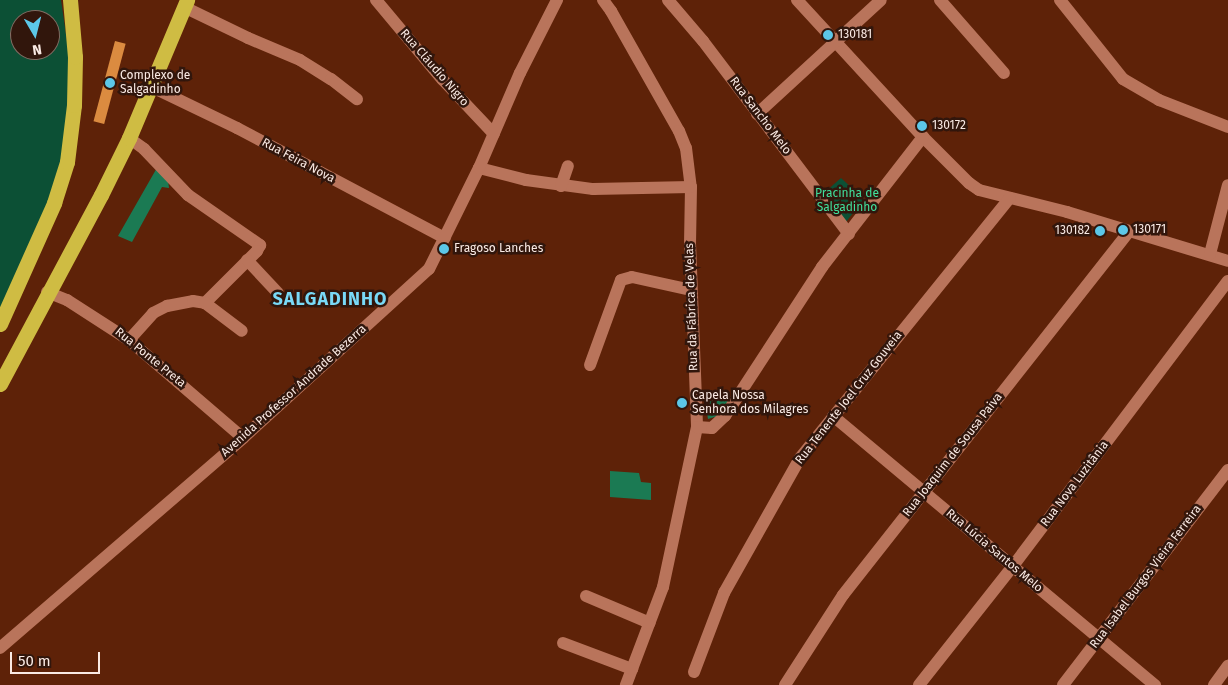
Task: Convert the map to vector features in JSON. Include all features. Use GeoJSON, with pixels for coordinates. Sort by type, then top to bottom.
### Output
{"type":"FeatureCollection","features":[{"type":"Feature","properties":{"kind":"highway"},"geometry":{"type":"LineString","coordinates":[[0,324],[54,203],[67,162],[74,105],[75,58],[70,0]]}},
{"type":"Feature","properties":{"kind":"highway"},"geometry":{"type":"LineString","coordinates":[[0,384],[129,138],[185,3]]}},
{"type":"Feature","properties":{"kind":"street","name":"Rua Cláudio Nigro"},"geometry":{"type":"LineString","coordinates":[[376,0],[443,80],[494,134]]}},
{"type":"Feature","properties":{"kind":"street","name":"Avenida Professor Andrade Bezerra"},"geometry":{"type":"LineString","coordinates":[[0,648],[243,438],[429,269],[479,168],[520,73],[557,0]]}},
{"type":"Feature","properties":{"kind":"street","name":"Rua da Fábrica de Velas"},"geometry":{"type":"LineString","coordinates":[[603,0],[679,131],[686,148],[691,187],[691,290],[697,427],[662,587],[626,685]]}},
{"type":"Feature","properties":{"kind":"street","name":"Rua Sancho Melo"},"geometry":{"type":"LineString","coordinates":[[668,0],[703,41],[849,234]]}},
{"type":"Feature","properties":{"kind":"street"},"geometry":{"type":"LineString","coordinates":[[797,0],[923,137],[969,183],[990,194],[1129,231],[1228,261]]}},
{"type":"Feature","properties":{"kind":"street"},"geometry":{"type":"LineString","coordinates":[[757,114],[881,0]]}},
{"type":"Feature","properties":{"kind":"street"},"geometry":{"type":"LineString","coordinates":[[940,0],[1004,73]]}},
{"type":"Feature","properties":{"kind":"street"},"geometry":{"type":"LineString","coordinates":[[1060,0],[1123,79],[1160,100],[1228,127]]}},
{"type":"Feature","properties":{"kind":"street"},"geometry":{"type":"LineString","coordinates":[[185,3],[248,38],[300,60],[331,79],[357,99]]}},
{"type":"Feature","properties":{"kind":"street","name":"Rua Feira Nova"},"geometry":{"type":"LineString","coordinates":[[150,86],[236,128],[445,238]]}},
{"type":"Feature","properties":{"kind":"street"},"geometry":{"type":"LineString","coordinates":[[697,427],[712,428],[725,416],[822,268],[923,137]]}},
{"type":"Feature","properties":{"kind":"street"},"geometry":{"type":"LineString","coordinates":[[129,138],[144,149],[188,195],[259,244],[260,247],[205,303]]}},
{"type":"Feature","properties":{"kind":"street"},"geometry":{"type":"LineString","coordinates":[[561,186],[568,166]]}},
{"type":"Feature","properties":{"kind":"street"},"geometry":{"type":"LineString","coordinates":[[479,168],[561,186],[593,189],[691,187]]}},
{"type":"Feature","properties":{"kind":"street"},"geometry":{"type":"LineString","coordinates":[[1210,254],[1228,185]]}},
{"type":"Feature","properties":{"kind":"street","name":"Rua Tenente Joel Cruz Gouveia"},"geometry":{"type":"LineString","coordinates":[[694,672],[724,593],[800,458],[1010,198]]}},
{"type":"Feature","properties":{"kind":"street","name":"Rua Joaquim de Sousa Paiva"},"geometry":{"type":"LineString","coordinates":[[785,685],[843,595],[1129,231]]}},
{"type":"Feature","properties":{"kind":"street"},"geometry":{"type":"LineString","coordinates":[[247,260],[278,293]]}},
{"type":"Feature","properties":{"kind":"street"},"geometry":{"type":"LineString","coordinates":[[590,366],[622,280],[632,277],[691,290]]}},
{"type":"Feature","properties":{"kind":"street","name":"Rua Nova Luzitânia"},"geometry":{"type":"LineString","coordinates":[[919,685],[1013,566],[1228,281]]}},
{"type":"Feature","properties":{"kind":"street","name":"Rua Ponte Preta"},"geometry":{"type":"LineString","coordinates":[[49,293],[82,309],[129,340],[243,438]]}},
{"type":"Feature","properties":{"kind":"street"},"geometry":{"type":"LineString","coordinates":[[129,340],[153,313],[178,303],[194,301],[205,303],[242,331]]}},
{"type":"Feature","properties":{"kind":"street","name":"Rua Lúcia Santos Melo"},"geometry":{"type":"LineString","coordinates":[[833,416],[1155,685]]}},
{"type":"Feature","properties":{"kind":"street","name":"Rua Isabel Burgos Vieira Ferreira"},"geometry":{"type":"LineString","coordinates":[[1063,685],[1228,470]]}},
{"type":"Feature","properties":{"kind":"street"},"geometry":{"type":"LineString","coordinates":[[586,596],[650,623]]}},
{"type":"Feature","properties":{"kind":"street"},"geometry":{"type":"LineString","coordinates":[[563,643],[632,669]]}},
{"type":"Feature","properties":{"kind":"street"},"geometry":{"type":"LineString","coordinates":[[1214,685],[1228,666]]}},
{"type":"Feature","properties":{"kind":"green space"},"geometry":{"type":"Polygon","coordinates":[[[0,0],[61,0],[75,97],[68,168],[0,316],[0,0]]]}},
{"type":"Feature","properties":{"kind":"green space"},"geometry":{"type":"Polygon","coordinates":[[[158,166],[168,180],[169,188],[162,187],[132,242],[118,236],[158,166]]]}},
{"type":"Feature","properties":{"kind":"green space","name":"Pracinha de Salgadinho"},"geometry":{"type":"Polygon","coordinates":[[[841,178],[864,199],[846,222],[825,192],[841,178]]]}},
{"type":"Feature","properties":{"kind":"green space"},"geometry":{"type":"Polygon","coordinates":[[[729,400],[724,414],[708,419],[705,401],[729,400]]]}},
{"type":"Feature","properties":{"kind":"green space"},"geometry":{"type":"Polygon","coordinates":[[[610,471],[639,473],[641,482],[651,483],[651,500],[610,497],[610,471]]]}},
{"type":"Feature","properties":{"kind":"building","name":"Complexo de Salgadinho"},"geometry":{"type":"Polygon","coordinates":[[[115,41],[126,44],[104,124],[94,121],[115,41]]]}},
{"type":"Feature","properties":{"kind":"place","name":"130181"},"geometry":{"type":"Point","coordinates":[828,35]}},
{"type":"Feature","properties":{"kind":"place","name":"Complexo de Salgadinho"},"geometry":{"type":"Point","coordinates":[110,83]}},
{"type":"Feature","properties":{"kind":"place","name":"130172"},"geometry":{"type":"Point","coordinates":[922,126]}},
{"type":"Feature","properties":{"kind":"place","name":"130171"},"geometry":{"type":"Point","coordinates":[1123,230]}},
{"type":"Feature","properties":{"kind":"place","name":"130182"},"geometry":{"type":"Point","coordinates":[1100,231]}},
{"type":"Feature","properties":{"kind":"place","name":"Fragoso Lanches"},"geometry":{"type":"Point","coordinates":[444,249]}},
{"type":"Feature","properties":{"kind":"place","name":"Capela Nossa Senhora dos Milagres"},"geometry":{"type":"Point","coordinates":[682,403]}},
{"type":"Feature","properties":{"kind":"district","name":"SALGADINHO"},"geometry":{"type":"Point","coordinates":[330,299]}}]}
